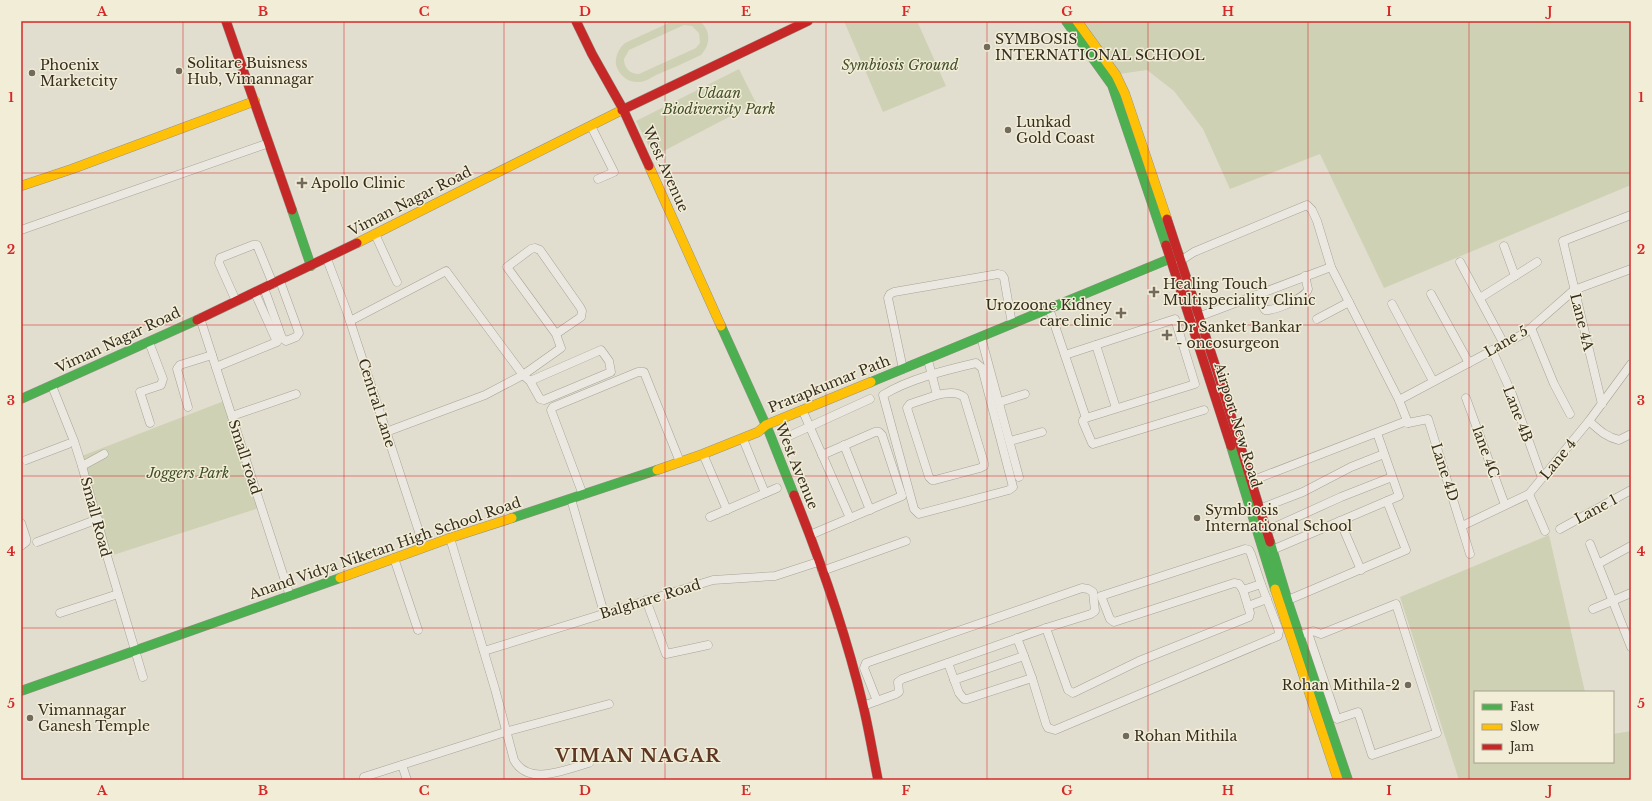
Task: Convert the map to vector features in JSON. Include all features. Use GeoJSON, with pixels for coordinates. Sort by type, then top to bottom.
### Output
{"type":"FeatureCollection","features":[{"type":"Feature","properties":{"kind":"street"},"geometry":{"type":"LineString","coordinates":[[226,21],[311,266]]}},
{"type":"Feature","properties":{"kind":"street","name":"West Avenue"},"geometry":{"type":"LineString","coordinates":[[576,21],[592,54],[623,109],[768,429],[810,535],[850,657],[863,706],[878,780]]}},
{"type":"Feature","properties":{"kind":"street","name":"Viman Nagar Road"},"geometry":{"type":"LineString","coordinates":[[21,399],[149,342],[311,266],[623,109],[808,21]]}},
{"type":"Feature","properties":{"kind":"street","name":"Airport New Road"},"geometry":{"type":"LineString","coordinates":[[1066,21],[1115,91],[1175,260],[1198,317],[1217,371],[1288,600],[1304,634],[1348,780]]}},
{"type":"Feature","properties":{"kind":"street","name":"Airport New Road"},"geometry":{"type":"LineString","coordinates":[[1077,21],[1123,87],[1208,374],[1281,607],[1338,780]]}},
{"type":"Feature","properties":{"kind":"street"},"geometry":{"type":"LineString","coordinates":[[21,186],[72,169],[255,101]]}},
{"type":"Feature","properties":{"kind":"street"},"geometry":{"type":"LineString","coordinates":[[591,126],[614,172],[598,179]]}},
{"type":"Feature","properties":{"kind":"street"},"geometry":{"type":"LineString","coordinates":[[21,230],[269,143]]}},
{"type":"Feature","properties":{"kind":"street"},"geometry":{"type":"LineString","coordinates":[[1175,260],[1307,205],[1312,210],[1318,221],[1331,267],[1398,400],[1401,410],[1408,423]]}},
{"type":"Feature","properties":{"kind":"street","name":"Lane 4A"},"geometry":{"type":"LineString","coordinates":[[1602,404],[1563,241],[1631,215]]}},
{"type":"Feature","properties":{"kind":"street"},"geometry":{"type":"LineString","coordinates":[[375,234],[398,282]]}},
{"type":"Feature","properties":{"kind":"street"},"geometry":{"type":"LineString","coordinates":[[236,301],[220,263],[220,258],[255,244],[257,245],[277,282],[299,333],[296,337],[286,341],[282,338],[264,288]]}},
{"type":"Feature","properties":{"kind":"street"},"geometry":{"type":"LineString","coordinates":[[1504,246],[1515,276]]}},
{"type":"Feature","properties":{"kind":"street"},"geometry":{"type":"LineString","coordinates":[[386,432],[485,395],[523,375],[562,348],[556,334],[507,267],[531,249],[535,248],[540,250],[582,312],[581,317],[556,334]]}},
{"type":"Feature","properties":{"kind":"street","name":"Central Lane"},"geometry":{"type":"LineString","coordinates":[[327,258],[350,320],[424,547]]}},
{"type":"Feature","properties":{"kind":"street","name":"Pratapkumar Path"},"geometry":{"type":"LineString","coordinates":[[768,429],[876,383],[929,364],[1012,324],[1068,304],[1175,260]]}},
{"type":"Feature","properties":{"kind":"street"},"geometry":{"type":"LineString","coordinates":[[1460,262],[1504,344]]}},
{"type":"Feature","properties":{"kind":"street"},"geometry":{"type":"LineString","coordinates":[[1480,298],[1537,262]]}},
{"type":"Feature","properties":{"kind":"street"},"geometry":{"type":"LineString","coordinates":[[1198,317],[1331,267]]}},
{"type":"Feature","properties":{"kind":"street","name":"Lane 5"},"geometry":{"type":"LineString","coordinates":[[1398,400],[1525,333],[1574,290],[1631,269]]}},
{"type":"Feature","properties":{"kind":"street"},"geometry":{"type":"LineString","coordinates":[[350,320],[446,271],[523,375],[530,381],[540,399],[544,400],[611,372],[609,361],[602,350],[530,381]]}},
{"type":"Feature","properties":{"kind":"street"},"geometry":{"type":"LineString","coordinates":[[904,368],[888,298],[890,294],[894,292],[998,274],[1002,275],[1004,278],[1012,324]]}},
{"type":"Feature","properties":{"kind":"street"},"geometry":{"type":"LineString","coordinates":[[1256,295],[1265,310],[1271,310],[1304,296],[1308,289],[1305,276]]}},
{"type":"Feature","properties":{"kind":"street"},"geometry":{"type":"LineString","coordinates":[[216,367],[277,342],[255,292]]}},
{"type":"Feature","properties":{"kind":"street"},"geometry":{"type":"LineString","coordinates":[[1432,294],[1469,362]]}},
{"type":"Feature","properties":{"kind":"street"},"geometry":{"type":"LineString","coordinates":[[1317,319],[1349,302]]}},
{"type":"Feature","properties":{"kind":"street","name":"Pratapkumar Path"},"geometry":{"type":"LineString","coordinates":[[758,432],[805,416],[876,383],[904,368],[1051,314],[1068,304]]}},
{"type":"Feature","properties":{"kind":"street"},"geometry":{"type":"LineString","coordinates":[[1392,304],[1433,381]]}},
{"type":"Feature","properties":{"kind":"street"},"geometry":{"type":"LineString","coordinates":[[1051,314],[1086,418]]}},
{"type":"Feature","properties":{"kind":"street","name":"Small road"},"geometry":{"type":"LineString","coordinates":[[200,318],[290,596]]}},
{"type":"Feature","properties":{"kind":"street"},"geometry":{"type":"LineString","coordinates":[[1065,355],[1175,319],[1196,384],[1086,418],[1083,422],[1089,440],[1093,444],[1204,410]]}},
{"type":"Feature","properties":{"kind":"street"},"geometry":{"type":"LineString","coordinates":[[1531,328],[1554,384],[1570,414]]}},
{"type":"Feature","properties":{"kind":"street"},"geometry":{"type":"LineString","coordinates":[[982,339],[1019,478]]}},
{"type":"Feature","properties":{"kind":"street"},"geometry":{"type":"LineString","coordinates":[[149,342],[163,379],[161,385],[140,392],[150,423]]}},
{"type":"Feature","properties":{"kind":"street"},"geometry":{"type":"LineString","coordinates":[[1096,345],[1116,408]]}},
{"type":"Feature","properties":{"kind":"street","name":"Lane 4B"},"geometry":{"type":"LineString","coordinates":[[1492,350],[1512,394],[1542,478]]}},
{"type":"Feature","properties":{"kind":"street"},"geometry":{"type":"LineString","coordinates":[[188,407],[177,369],[180,365],[212,354]]}},
{"type":"Feature","properties":{"kind":"street"},"geometry":{"type":"LineString","coordinates":[[976,363],[982,368],[1013,487],[1009,490],[919,514],[914,509],[882,395],[893,389],[932,375],[976,363]]}},
{"type":"Feature","properties":{"kind":"street"},"geometry":{"type":"LineString","coordinates":[[929,364],[937,395]]}},
{"type":"Feature","properties":{"kind":"street","name":"Lane 4"},"geometry":{"type":"LineString","coordinates":[[1462,526],[1529,494],[1589,421],[1631,364]]}},
{"type":"Feature","properties":{"kind":"street"},"geometry":{"type":"LineString","coordinates":[[583,495],[552,410],[553,407],[638,372],[644,372],[680,462]]}},
{"type":"Feature","properties":{"kind":"street","name":"Small Road"},"geometry":{"type":"LineString","coordinates":[[52,386],[74,441],[82,466],[143,677]]}},
{"type":"Feature","properties":{"kind":"street"},"geometry":{"type":"LineString","coordinates":[[950,393],[960,394],[964,397],[984,466],[935,480],[932,480],[929,477],[908,408],[910,404],[937,395],[950,393]]}},
{"type":"Feature","properties":{"kind":"street"},"geometry":{"type":"LineString","coordinates":[[232,416],[296,394]]}},
{"type":"Feature","properties":{"kind":"street"},"geometry":{"type":"LineString","coordinates":[[1000,402],[1025,394]]}},
{"type":"Feature","properties":{"kind":"street","name":"lane 4C"},"geometry":{"type":"LineString","coordinates":[[1466,398],[1505,505]]}},
{"type":"Feature","properties":{"kind":"street"},"geometry":{"type":"LineString","coordinates":[[789,436],[870,399]]}},
{"type":"Feature","properties":{"kind":"street"},"geometry":{"type":"LineString","coordinates":[[805,416],[850,518]]}},
{"type":"Feature","properties":{"kind":"street","name":"Lane 4D"},"geometry":{"type":"LineString","coordinates":[[1408,423],[1428,419],[1462,526]]}},
{"type":"Feature","properties":{"kind":"street"},"geometry":{"type":"LineString","coordinates":[[1589,421],[1602,433],[1611,438],[1619,440],[1631,434]]}},
{"type":"Feature","properties":{"kind":"street"},"geometry":{"type":"LineString","coordinates":[[1251,480],[1404,422],[1408,423]]}},
{"type":"Feature","properties":{"kind":"street","name":"Anand Vidya Niketan High School Road"},"geometry":{"type":"LineString","coordinates":[[21,691],[424,547],[703,454],[758,432]]}},
{"type":"Feature","properties":{"kind":"street"},"geometry":{"type":"LineString","coordinates":[[810,535],[902,496],[882,435],[879,432],[875,432],[822,454]]}},
{"type":"Feature","properties":{"kind":"street"},"geometry":{"type":"LineString","coordinates":[[1010,441],[1042,432]]}},
{"type":"Feature","properties":{"kind":"street"},"geometry":{"type":"LineString","coordinates":[[1272,550],[1398,496],[1377,432]]}},
{"type":"Feature","properties":{"kind":"street"},"geometry":{"type":"LineString","coordinates":[[743,438],[765,493]]}},
{"type":"Feature","properties":{"kind":"street"},"geometry":{"type":"LineString","coordinates":[[26,460],[68,444]]}},
{"type":"Feature","properties":{"kind":"street"},"geometry":{"type":"LineString","coordinates":[[844,445],[870,510]]}},
{"type":"Feature","properties":{"kind":"street"},"geometry":{"type":"LineString","coordinates":[[82,466],[104,454]]}},
{"type":"Feature","properties":{"kind":"street"},"geometry":{"type":"LineString","coordinates":[[703,454],[727,510]]}},
{"type":"Feature","properties":{"kind":"street"},"geometry":{"type":"LineString","coordinates":[[1259,509],[1310,489],[1351,466],[1384,454]]}},
{"type":"Feature","properties":{"kind":"street"},"geometry":{"type":"LineString","coordinates":[[1266,531],[1341,497],[1392,477]]}},
{"type":"Feature","properties":{"kind":"street"},"geometry":{"type":"LineString","coordinates":[[710,517],[777,488]]}},
{"type":"Feature","properties":{"kind":"street","name":"Lane 1"},"geometry":{"type":"LineString","coordinates":[[1560,528],[1631,490]]}},
{"type":"Feature","properties":{"kind":"street"},"geometry":{"type":"LineString","coordinates":[[1529,494],[1545,531]]}},
{"type":"Feature","properties":{"kind":"street"},"geometry":{"type":"LineString","coordinates":[[571,499],[604,614]]}},
{"type":"Feature","properties":{"kind":"street"},"geometry":{"type":"LineString","coordinates":[[1288,600],[1406,550],[1387,501]]}},
{"type":"Feature","properties":{"kind":"street"},"geometry":{"type":"LineString","coordinates":[[37,542],[98,519]]}},
{"type":"Feature","properties":{"kind":"street"},"geometry":{"type":"LineString","coordinates":[[1340,521],[1361,570]]}},
{"type":"Feature","properties":{"kind":"street"},"geometry":{"type":"LineString","coordinates":[[21,523],[26,542],[21,546]]}},
{"type":"Feature","properties":{"kind":"street"},"geometry":{"type":"LineString","coordinates":[[1462,526],[1470,554]]}},
{"type":"Feature","properties":{"kind":"street"},"geometry":{"type":"LineString","coordinates":[[450,538],[517,767],[526,776],[541,776],[589,763]]}},
{"type":"Feature","properties":{"kind":"street"},"geometry":{"type":"LineString","coordinates":[[822,571],[906,541]]}},
{"type":"Feature","properties":{"kind":"street"},"geometry":{"type":"LineString","coordinates":[[1590,544],[1631,647]]}},
{"type":"Feature","properties":{"kind":"street"},"geometry":{"type":"LineString","coordinates":[[1598,564],[1631,546]]}},
{"type":"Feature","properties":{"kind":"street"},"geometry":{"type":"LineString","coordinates":[[1018,638],[1046,724],[1048,728],[1055,730],[1278,636],[1279,632],[1251,554],[1249,550],[1245,549],[1097,595]]}},
{"type":"Feature","properties":{"kind":"street"},"geometry":{"type":"LineString","coordinates":[[394,558],[418,630]]}},
{"type":"Feature","properties":{"kind":"street","name":"Balghare Road"},"geometry":{"type":"LineString","coordinates":[[484,651],[712,580],[775,576],[818,562]]}},
{"type":"Feature","properties":{"kind":"street"},"geometry":{"type":"LineString","coordinates":[[877,701],[864,668],[866,663],[1082,588],[1088,589],[1097,595],[1110,619],[1114,622],[1234,583],[1239,584],[1243,590],[1250,616],[1139,661],[1073,693],[1068,690],[1046,628]]}},
{"type":"Feature","properties":{"kind":"street"},"geometry":{"type":"LineString","coordinates":[[1243,590],[1261,584]]}},
{"type":"Feature","properties":{"kind":"street"},"geometry":{"type":"LineString","coordinates":[[1594,609],[1631,593]]}},
{"type":"Feature","properties":{"kind":"street"},"geometry":{"type":"LineString","coordinates":[[60,612],[118,594]]}},
{"type":"Feature","properties":{"kind":"street"},"geometry":{"type":"LineString","coordinates":[[863,706],[898,694],[899,680],[1046,628],[1091,614],[1095,611],[1097,595]]}},
{"type":"Feature","properties":{"kind":"street"},"geometry":{"type":"LineString","coordinates":[[1248,606],[1267,599]]}},
{"type":"Feature","properties":{"kind":"street"},"geometry":{"type":"LineString","coordinates":[[646,600],[666,654],[708,645]]}},
{"type":"Feature","properties":{"kind":"street"},"geometry":{"type":"LineString","coordinates":[[1396,604],[1437,733],[1372,755],[1358,712],[1336,719],[1304,634],[1313,631],[1321,634],[1396,604]]}},
{"type":"Feature","properties":{"kind":"street"},"geometry":{"type":"LineString","coordinates":[[954,680],[1024,656]]}},
{"type":"Feature","properties":{"kind":"street"},"geometry":{"type":"LineString","coordinates":[[948,663],[961,697],[964,699],[1032,678]]}},
{"type":"Feature","properties":{"kind":"street"},"geometry":{"type":"LineString","coordinates":[[364,780],[364,777],[506,732],[609,704]]}},
{"type":"Feature","properties":{"kind":"street"},"geometry":{"type":"LineString","coordinates":[[402,765],[407,780]]}},
{"type":"Feature","properties":{"kind":"green space"},"geometry":{"type":"Polygon","coordinates":[[[673,21],[700,21],[708,33],[707,46],[701,55],[646,81],[639,82],[624,78],[616,65],[618,52],[625,43],[673,21]],[[684,25],[629,50],[624,59],[626,68],[630,72],[639,74],[696,48],[700,43],[699,33],[692,26],[684,25]]]}},
{"type":"Feature","properties":{"kind":"green space","name":"Symbiosis Ground"},"geometry":{"type":"Polygon","coordinates":[[[844,21],[917,21],[946,86],[883,112],[844,21]]]}},
{"type":"Feature","properties":{"kind":"green space"},"geometry":{"type":"Polygon","coordinates":[[[1081,21],[1627,21],[1631,24],[1631,185],[1384,288],[1320,154],[1230,189],[1203,129],[1174,91],[1147,70],[1119,74],[1081,21]]]}},
{"type":"Feature","properties":{"kind":"green space","name":"Udaan Biodiversity Park"},"geometry":{"type":"Polygon","coordinates":[[[739,69],[756,103],[654,156],[636,121],[739,69]]]}},
{"type":"Feature","properties":{"kind":"green space","name":"Joggers Park"},"geometry":{"type":"Polygon","coordinates":[[[224,401],[259,508],[110,556],[79,457],[224,401]]]}},
{"type":"Feature","properties":{"kind":"green space"},"geometry":{"type":"Polygon","coordinates":[[[1549,535],[1585,691],[1474,691],[1474,763],[1614,763],[1614,734],[1631,731],[1631,780],[1459,780],[1400,597],[1549,535]]]}},
{"type":"Feature","properties":{"kind":"traffic: fast"},"geometry":{"type":"LineString","coordinates":[[1066,21],[1112,85],[1166,245]]}},
{"type":"Feature","properties":{"kind":"traffic: fast"},"geometry":{"type":"LineString","coordinates":[[292,210],[311,266]]}},
{"type":"Feature","properties":{"kind":"traffic: fast"},"geometry":{"type":"LineString","coordinates":[[871,382],[1179,255]]}},
{"type":"Feature","properties":{"kind":"traffic: fast"},"geometry":{"type":"LineString","coordinates":[[21,399],[197,320]]}},
{"type":"Feature","properties":{"kind":"traffic: fast"},"geometry":{"type":"LineString","coordinates":[[721,326],[769,432],[794,495]]}},
{"type":"Feature","properties":{"kind":"traffic: fast"},"geometry":{"type":"LineString","coordinates":[[1231,446],[1275,589]]}},
{"type":"Feature","properties":{"kind":"traffic: fast"},"geometry":{"type":"LineString","coordinates":[[512,518],[657,470]]}},
{"type":"Feature","properties":{"kind":"traffic: fast"},"geometry":{"type":"LineString","coordinates":[[1270,542],[1289,605],[1348,780]]}},
{"type":"Feature","properties":{"kind":"traffic: fast"},"geometry":{"type":"LineString","coordinates":[[21,691],[340,578]]}},
{"type":"Feature","properties":{"kind":"traffic: slow"},"geometry":{"type":"LineString","coordinates":[[1077,21],[1116,75],[1125,94],[1167,219]]}},
{"type":"Feature","properties":{"kind":"traffic: slow"},"geometry":{"type":"LineString","coordinates":[[21,186],[72,169],[255,101]]}},
{"type":"Feature","properties":{"kind":"traffic: slow"},"geometry":{"type":"LineString","coordinates":[[357,243],[622,110]]}},
{"type":"Feature","properties":{"kind":"traffic: slow"},"geometry":{"type":"LineString","coordinates":[[649,166],[721,326]]}},
{"type":"Feature","properties":{"kind":"traffic: slow"},"geometry":{"type":"LineString","coordinates":[[657,470],[703,454],[758,432],[766,425],[871,382]]}},
{"type":"Feature","properties":{"kind":"traffic: slow"},"geometry":{"type":"LineString","coordinates":[[340,578],[450,538],[512,518]]}},
{"type":"Feature","properties":{"kind":"traffic: slow"},"geometry":{"type":"LineString","coordinates":[[1275,589],[1338,780]]}},
{"type":"Feature","properties":{"kind":"traffic: jam"},"geometry":{"type":"LineString","coordinates":[[226,21],[292,210]]}},
{"type":"Feature","properties":{"kind":"traffic: jam"},"geometry":{"type":"LineString","coordinates":[[576,21],[592,54],[623,109],[649,166]]}},
{"type":"Feature","properties":{"kind":"traffic: jam"},"geometry":{"type":"LineString","coordinates":[[622,110],[808,21]]}},
{"type":"Feature","properties":{"kind":"traffic: jam"},"geometry":{"type":"LineString","coordinates":[[1167,219],[1217,371],[1270,542]]}},
{"type":"Feature","properties":{"kind":"traffic: jam"},"geometry":{"type":"LineString","coordinates":[[197,320],[357,243]]}},
{"type":"Feature","properties":{"kind":"traffic: jam"},"geometry":{"type":"LineString","coordinates":[[1166,245],[1231,446]]}},
{"type":"Feature","properties":{"kind":"traffic: jam"},"geometry":{"type":"LineString","coordinates":[[794,495],[814,546],[849,652],[865,714],[878,780]]}},
{"type":"Feature","properties":{"kind":"place","name":"SYMBOSIS INTERNATIONAL SCHOOL"},"geometry":{"type":"Point","coordinates":[987,47]}},
{"type":"Feature","properties":{"kind":"place","name":"Solitare Buisness Hub, Vimannagar"},"geometry":{"type":"Point","coordinates":[179,71]}},
{"type":"Feature","properties":{"kind":"place","name":"Phoenix Marketcity"},"geometry":{"type":"Point","coordinates":[32,73]}},
{"type":"Feature","properties":{"kind":"place","name":"Lunkad Gold Coast"},"geometry":{"type":"Point","coordinates":[1008,130]}},
{"type":"Feature","properties":{"kind":"place","name":"Apollo Clinic"},"geometry":{"type":"Point","coordinates":[302,183]}},
{"type":"Feature","properties":{"kind":"place","name":"Healing Touch Multispeciality Clinic"},"geometry":{"type":"Point","coordinates":[1154,292]}},
{"type":"Feature","properties":{"kind":"place","name":"Urozoone Kidney care clinic"},"geometry":{"type":"Point","coordinates":[1121,313]}},
{"type":"Feature","properties":{"kind":"place","name":"Dr Sanket Bankar - oncosurgeon"},"geometry":{"type":"Point","coordinates":[1167,335]}},
{"type":"Feature","properties":{"kind":"place","name":"Symbiosis International School"},"geometry":{"type":"Point","coordinates":[1197,518]}},
{"type":"Feature","properties":{"kind":"place","name":"Rohan Mithila-2"},"geometry":{"type":"Point","coordinates":[1408,685]}},
{"type":"Feature","properties":{"kind":"place","name":"Vimannagar Ganesh Temple"},"geometry":{"type":"Point","coordinates":[30,718]}},
{"type":"Feature","properties":{"kind":"place","name":"Rohan Mithila"},"geometry":{"type":"Point","coordinates":[1126,736]}},
{"type":"Feature","properties":{"kind":"district","name":"VIMAN NAGAR"},"geometry":{"type":"Point","coordinates":[638,756]}}]}
